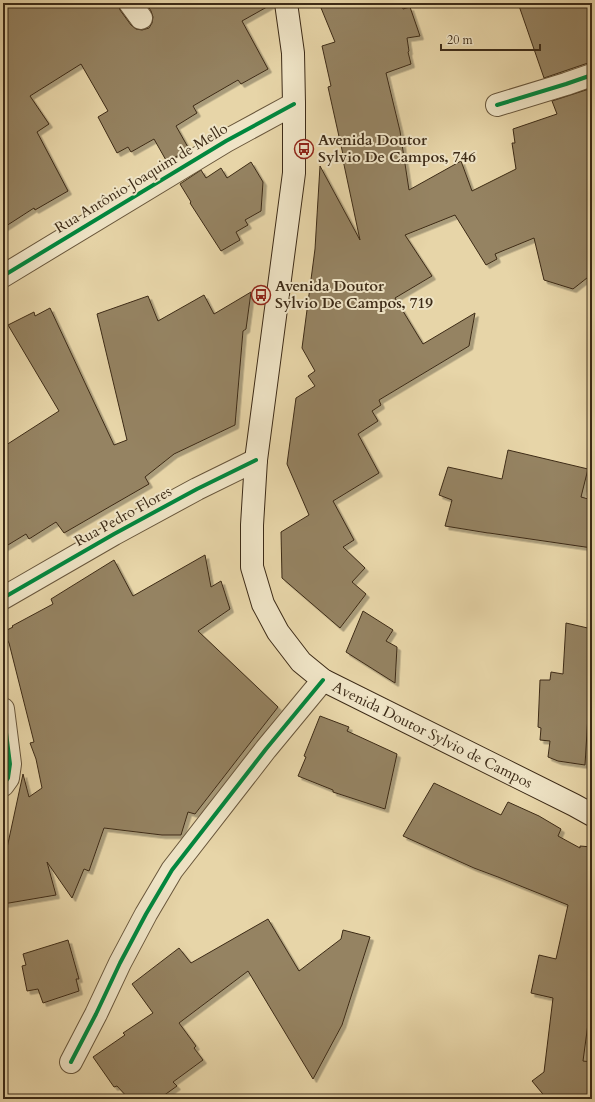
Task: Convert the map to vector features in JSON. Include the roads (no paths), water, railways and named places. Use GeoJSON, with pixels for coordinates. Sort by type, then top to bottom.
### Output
{"type":"FeatureCollection","features":[{"type":"Feature","properties":{"kind":"street","name":"Avenida Doutor Sylvio de Campos"},"geometry":{"type":"LineString","coordinates":[[286,3],[293,53],[294,173],[256,460],[252,525],[252,567],[263,604],[278,632],[301,662],[323,680],[592,815]]}},
{"type":"Feature","properties":{"kind":"street"},"geometry":{"type":"LineString","coordinates":[[497,105],[592,75]]}},
{"type":"Feature","properties":{"kind":"street","name":"Rua Antônio Joaquim de Mello"},"geometry":{"type":"LineString","coordinates":[[3,276],[226,141],[294,104]]}},
{"type":"Feature","properties":{"kind":"street","name":"Rua Pedro Flores"},"geometry":{"type":"LineString","coordinates":[[3,598],[191,492],[256,460]]}},
{"type":"Feature","properties":{"kind":"street"},"geometry":{"type":"LineString","coordinates":[[71,1062],[120,963],[146,914],[172,870],[266,749],[323,680]]}},
{"type":"Feature","properties":{"kind":"street"},"geometry":{"type":"LineString","coordinates":[[3,709],[10,764],[8,778],[3,785]]}},
{"type":"Feature","properties":{"kind":"place","name":"Avenida Doutor Sylvio De Campos, 746"},"geometry":{"type":"Point","coordinates":[304,149]}},
{"type":"Feature","properties":{"kind":"place","name":"Avenida Doutor Sylvio De Campos, 719"},"geometry":{"type":"Point","coordinates":[261,295]}}]}
